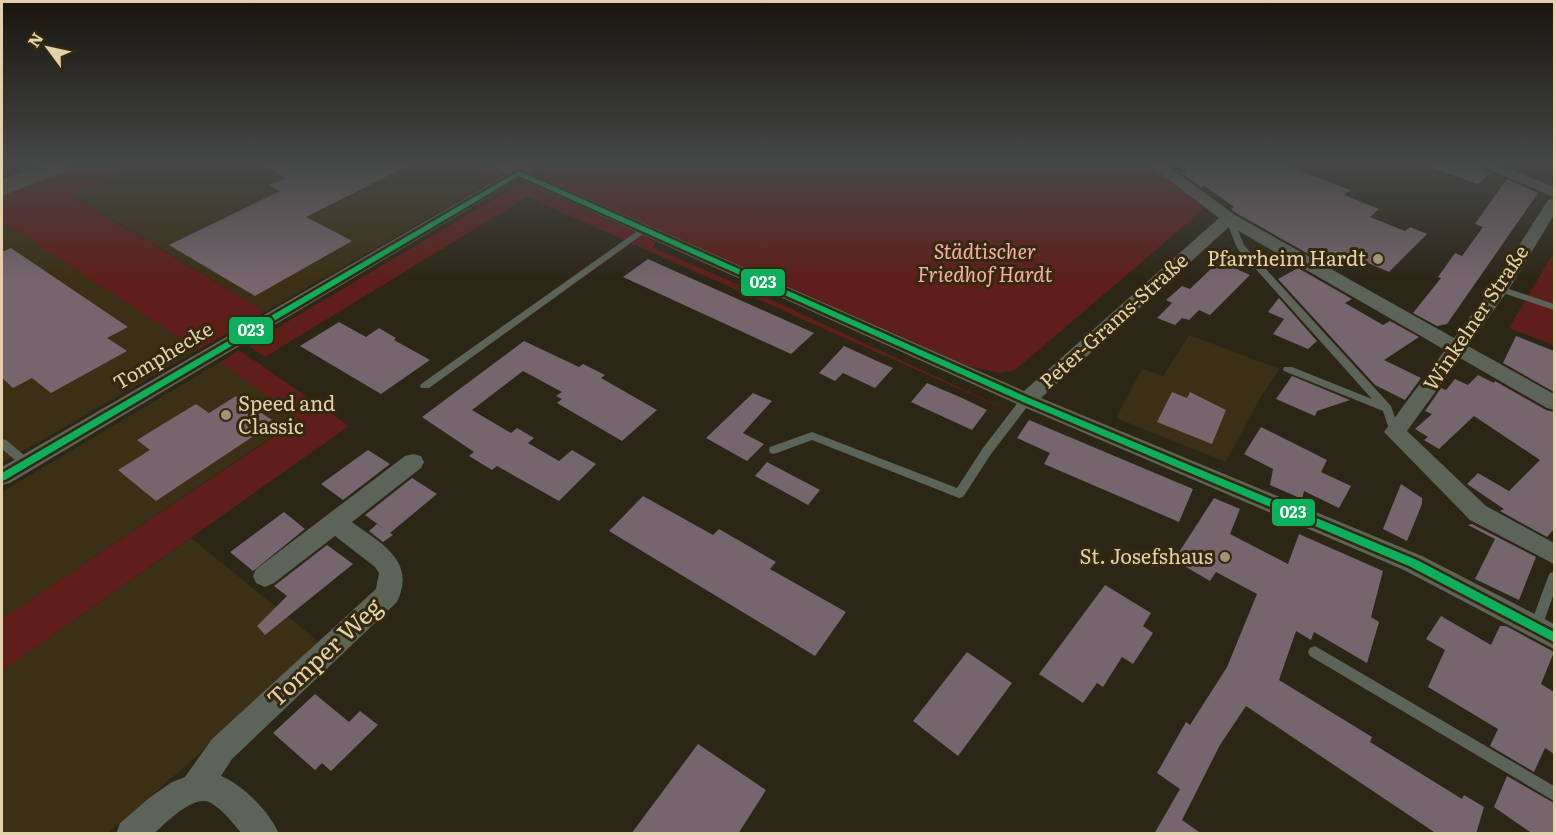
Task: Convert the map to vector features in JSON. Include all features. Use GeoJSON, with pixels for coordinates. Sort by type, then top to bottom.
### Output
{"type":"FeatureCollection","features":[{"type":"Feature","properties":{"kind":"street","name":"Tomphecke"},"geometry":{"type":"LineString","coordinates":[[2,477],[469,203]]}},
{"type":"Feature","properties":{"kind":"street"},"geometry":{"type":"LineString","coordinates":[[594,203],[646,229],[1026,400],[1413,563],[1554,637]]}},
{"type":"Feature","properties":{"kind":"street"},"geometry":{"type":"LineString","coordinates":[[1208,203],[1229,218],[1554,403]]}},
{"type":"Feature","properties":{"kind":"street","name":"Winkelner Straße"},"geometry":{"type":"LineString","coordinates":[[1395,432],[1459,348],[1500,289],[1554,203]]}},
{"type":"Feature","properties":{"kind":"street","name":"Peter-Grams-Straße"},"geometry":{"type":"LineString","coordinates":[[1026,400],[1229,218]]}},
{"type":"Feature","properties":{"kind":"street"},"geometry":{"type":"LineString","coordinates":[[1395,432],[1478,513],[1554,554]]}},
{"type":"Feature","properties":{"kind":"street"},"geometry":{"type":"LineString","coordinates":[[265,576],[413,462]]}},
{"type":"Feature","properties":{"kind":"street","name":"Tomper Weg"},"geometry":{"type":"LineString","coordinates":[[131,834],[164,804],[196,785],[222,749],[388,594],[391,572],[384,560],[334,522]]}},
{"type":"Feature","properties":{"kind":"street"},"geometry":{"type":"LineString","coordinates":[[196,785],[216,788],[264,834]]}},
{"type":"Feature","properties":{"kind":"lane"},"geometry":{"type":"LineString","coordinates":[[1229,218],[1240,246],[1387,409],[1395,432]]}},
{"type":"Feature","properties":{"kind":"lane"},"geometry":{"type":"LineString","coordinates":[[425,386],[646,229]]}},
{"type":"Feature","properties":{"kind":"lane"},"geometry":{"type":"LineString","coordinates":[[1500,289],[1554,307]]}},
{"type":"Feature","properties":{"kind":"lane"},"geometry":{"type":"LineString","coordinates":[[1288,369],[1387,409]]}},
{"type":"Feature","properties":{"kind":"lane"},"geometry":{"type":"LineString","coordinates":[[774,450],[812,436],[960,494],[987,451],[1026,400]]}},
{"type":"Feature","properties":{"kind":"lane"},"geometry":{"type":"LineString","coordinates":[[2,443],[26,463]]}},
{"type":"Feature","properties":{"kind":"lane"},"geometry":{"type":"LineString","coordinates":[[1536,626],[1554,577]]}},
{"type":"Feature","properties":{"kind":"lane"},"geometry":{"type":"LineString","coordinates":[[1315,652],[1554,794]]}},
{"type":"Feature","properties":{"kind":"shaded area"},"geometry":{"type":"Polygon","coordinates":[[[85,203],[454,203],[265,312],[85,203]]]}},
{"type":"Feature","properties":{"kind":"shaded area"},"geometry":{"type":"Polygon","coordinates":[[[7,223],[198,350],[2,463],[2,226],[7,223]]]}},
{"type":"Feature","properties":{"kind":"shaded area"},"geometry":{"type":"Polygon","coordinates":[[[1189,335],[1280,369],[1260,398],[1226,462],[1116,418],[1142,369],[1163,376],[1189,335]]]}},
{"type":"Feature","properties":{"kind":"shaded area"},"geometry":{"type":"Polygon","coordinates":[[[220,362],[300,418],[2,619],[2,492],[220,362]]]}},
{"type":"Feature","properties":{"kind":"shaded area"},"geometry":{"type":"Polygon","coordinates":[[[191,538],[324,646],[108,833],[2,833],[2,671],[191,538]]]}},
{"type":"Feature","properties":{"kind":"green space"},"geometry":{"type":"Polygon","coordinates":[[[2,203],[84,203],[265,312],[198,350],[7,224],[2,226],[2,203]]]}},
{"type":"Feature","properties":{"kind":"green space"},"geometry":{"type":"Polygon","coordinates":[[[487,203],[517,203],[265,357],[248,345],[487,203]]]}},
{"type":"Feature","properties":{"kind":"green space"},"geometry":{"type":"Polygon","coordinates":[[[540,203],[570,203],[656,242],[652,247],[735,283],[1027,419],[540,203]]]}},
{"type":"Feature","properties":{"kind":"green space","name":"Städtischer Friedhof Hardt"},"geometry":{"type":"Polygon","coordinates":[[[598,203],[1199,203],[1205,208],[1015,370],[999,373],[971,367],[598,203]]]}},
{"type":"Feature","properties":{"kind":"green space"},"geometry":{"type":"Polygon","coordinates":[[[1551,257],[1554,258],[1554,345],[1509,328],[1551,257]]]}},
{"type":"Feature","properties":{"kind":"green space"},"geometry":{"type":"Polygon","coordinates":[[[239,350],[349,426],[2,671],[2,619],[300,419],[220,362],[239,350]]]}},
{"type":"Feature","properties":{"kind":"building"},"geometry":{"type":"Polygon","coordinates":[[[255,203],[334,203],[306,217],[352,241],[255,296],[169,245],[255,203]]]}},
{"type":"Feature","properties":{"kind":"building"},"geometry":{"type":"Polygon","coordinates":[[[1228,203],[1364,203],[1379,209],[1370,217],[1405,231],[1410,227],[1427,234],[1389,272],[1342,252],[1328,265],[1236,213],[1231,209],[1234,207],[1228,203]]]}},
{"type":"Feature","properties":{"kind":"building"},"geometry":{"type":"Polygon","coordinates":[[[1490,203],[1531,203],[1447,324],[1437,326],[1413,313],[1441,278],[1438,277],[1455,253],[1462,256],[1483,227],[1475,224],[1490,203]]]}},
{"type":"Feature","properties":{"kind":"building"},"geometry":{"type":"Polygon","coordinates":[[[11,248],[128,327],[107,338],[127,351],[51,393],[32,378],[13,388],[2,378],[2,252],[11,248]]]}},
{"type":"Feature","properties":{"kind":"building"},"geometry":{"type":"Polygon","coordinates":[[[648,259],[814,333],[791,354],[623,277],[648,259]]]}},
{"type":"Feature","properties":{"kind":"building"},"geometry":{"type":"Polygon","coordinates":[[[1219,261],[1250,275],[1210,315],[1199,310],[1189,320],[1182,318],[1175,325],[1157,318],[1172,303],[1166,300],[1182,286],[1190,289],[1219,261]]]}},
{"type":"Feature","properties":{"kind":"building"},"geometry":{"type":"Polygon","coordinates":[[[1298,268],[1352,299],[1345,303],[1383,325],[1390,321],[1419,337],[1384,360],[1421,378],[1405,400],[1375,385],[1278,279],[1298,268]]]}},
{"type":"Feature","properties":{"kind":"building"},"geometry":{"type":"Polygon","coordinates":[[[1279,298],[1317,341],[1308,349],[1273,334],[1284,319],[1268,312],[1279,298]]]}},
{"type":"Feature","properties":{"kind":"building"},"geometry":{"type":"Polygon","coordinates":[[[339,322],[366,337],[379,328],[396,338],[394,340],[430,360],[381,394],[300,346],[339,322]]]}},
{"type":"Feature","properties":{"kind":"building"},"geometry":{"type":"Polygon","coordinates":[[[1516,336],[1554,351],[1554,392],[1503,363],[1516,336]]]}},
{"type":"Feature","properties":{"kind":"building"},"geometry":{"type":"Polygon","coordinates":[[[524,341],[579,367],[583,364],[605,375],[601,378],[657,410],[622,441],[557,403],[562,399],[556,396],[562,392],[523,371],[472,410],[511,433],[517,428],[534,438],[528,443],[559,461],[572,450],[596,464],[559,501],[497,466],[492,470],[469,456],[474,452],[422,417],[524,341]]]}},
{"type":"Feature","properties":{"kind":"building"},"geometry":{"type":"Polygon","coordinates":[[[844,346],[893,368],[875,388],[843,373],[835,381],[819,373],[844,346]]]}},
{"type":"Feature","properties":{"kind":"building"},"geometry":{"type":"Polygon","coordinates":[[[1478,375],[1494,383],[1495,381],[1546,410],[1554,412],[1554,529],[1547,537],[1500,511],[1504,509],[1467,484],[1478,473],[1509,491],[1540,460],[1474,416],[1439,449],[1424,440],[1428,437],[1415,429],[1432,414],[1425,411],[1441,388],[1446,390],[1455,379],[1468,385],[1478,375]]]}},
{"type":"Feature","properties":{"kind":"building"},"geometry":{"type":"Polygon","coordinates":[[[1292,376],[1350,400],[1317,411],[1315,416],[1276,399],[1292,376]]]}},
{"type":"Feature","properties":{"kind":"building"},"geometry":{"type":"Polygon","coordinates":[[[927,383],[987,410],[972,430],[911,402],[927,383]]]}},
{"type":"Feature","properties":{"kind":"building"},"geometry":{"type":"Polygon","coordinates":[[[1172,392],[1187,398],[1190,392],[1226,410],[1212,444],[1157,422],[1172,392]]]}},
{"type":"Feature","properties":{"kind":"building"},"geometry":{"type":"Polygon","coordinates":[[[753,393],[772,401],[743,433],[764,444],[747,461],[706,438],[753,393]]]}},
{"type":"Feature","properties":{"kind":"building"},"geometry":{"type":"Polygon","coordinates":[[[236,396],[275,422],[156,501],[118,470],[150,450],[137,440],[196,404],[209,413],[236,396]]]}},
{"type":"Feature","properties":{"kind":"building"},"geometry":{"type":"Polygon","coordinates":[[[1029,420],[1193,489],[1179,522],[1044,464],[1050,453],[1017,438],[1029,420]]]}},
{"type":"Feature","properties":{"kind":"building"},"geometry":{"type":"Polygon","coordinates":[[[1261,427],[1327,460],[1321,472],[1351,486],[1339,508],[1304,491],[1302,499],[1270,485],[1273,469],[1244,454],[1261,427]]]}},
{"type":"Feature","properties":{"kind":"building"},"geometry":{"type":"Polygon","coordinates":[[[368,450],[390,464],[343,500],[321,484],[368,450]]]}},
{"type":"Feature","properties":{"kind":"building"},"geometry":{"type":"Polygon","coordinates":[[[767,462],[820,490],[808,505],[755,476],[767,462]]]}},
{"type":"Feature","properties":{"kind":"building"},"geometry":{"type":"Polygon","coordinates":[[[412,478],[437,494],[390,533],[365,515],[412,478]]]}},
{"type":"Feature","properties":{"kind":"building"},"geometry":{"type":"Polygon","coordinates":[[[1401,484],[1422,498],[1422,504],[1407,541],[1383,529],[1401,484]]]}},
{"type":"Feature","properties":{"kind":"building"},"geometry":{"type":"Polygon","coordinates":[[[643,496],[713,535],[719,529],[776,562],[770,569],[846,612],[815,656],[609,531],[643,496]]]}},
{"type":"Feature","properties":{"kind":"building"},"geometry":{"type":"Polygon","coordinates":[[[1214,498],[1240,509],[1230,534],[1288,564],[1299,534],[1383,571],[1371,617],[1379,622],[1367,663],[1314,632],[1311,640],[1296,631],[1279,680],[1372,737],[1370,742],[1462,799],[1464,795],[1484,807],[1476,834],[1437,834],[1246,706],[1220,745],[1182,820],[1202,834],[1154,834],[1180,789],[1157,773],[1186,722],[1190,725],[1227,667],[1257,594],[1216,572],[1210,581],[1174,560],[1214,498]]]}},
{"type":"Feature","properties":{"kind":"building"},"geometry":{"type":"Polygon","coordinates":[[[284,512],[305,529],[253,571],[230,552],[284,512]]]}},
{"type":"Feature","properties":{"kind":"building"},"geometry":{"type":"Polygon","coordinates":[[[377,524],[393,535],[383,542],[369,531],[377,524]]]}},
{"type":"Feature","properties":{"kind":"building"},"geometry":{"type":"Polygon","coordinates":[[[1472,524],[1536,557],[1519,600],[1475,579],[1495,539],[1468,525],[1472,524]]]}},
{"type":"Feature","properties":{"kind":"building"},"geometry":{"type":"Polygon","coordinates":[[[327,545],[353,564],[265,635],[257,626],[287,596],[274,586],[327,545]]]}},
{"type":"Feature","properties":{"kind":"building"},"geometry":{"type":"Polygon","coordinates":[[[1105,585],[1151,613],[1143,626],[1153,633],[1133,664],[1122,657],[1103,687],[1097,683],[1083,703],[1039,674],[1105,585]]]}},
{"type":"Feature","properties":{"kind":"building"},"geometry":{"type":"Polygon","coordinates":[[[1441,616],[1491,645],[1500,626],[1506,626],[1554,652],[1541,684],[1554,692],[1554,754],[1545,748],[1534,772],[1490,746],[1498,729],[1428,687],[1445,650],[1426,639],[1441,616]]]}},
{"type":"Feature","properties":{"kind":"building"},"geometry":{"type":"Polygon","coordinates":[[[967,652],[1012,683],[958,756],[913,721],[967,652]]]}},
{"type":"Feature","properties":{"kind":"building"},"geometry":{"type":"Polygon","coordinates":[[[315,694],[349,722],[360,711],[378,725],[331,771],[322,763],[315,770],[273,733],[315,694]]]}},
{"type":"Feature","properties":{"kind":"building"},"geometry":{"type":"Polygon","coordinates":[[[698,744],[766,790],[738,834],[631,834],[698,744]]]}},
{"type":"Feature","properties":{"kind":"building"},"geometry":{"type":"Polygon","coordinates":[[[1507,776],[1554,803],[1554,834],[1533,834],[1494,807],[1507,776]]]}},
{"type":"Feature","properties":{"kind":"transit line","name":"023"},"geometry":{"type":"LineString","coordinates":[[2,477],[468,203]]}},
{"type":"Feature","properties":{"kind":"transit line","name":"023"},"geometry":{"type":"LineString","coordinates":[[586,203],[1026,400],[1413,563],[1554,637]]}},
{"type":"Feature","properties":{"kind":"place","name":"Pfarrheim Hardt"},"geometry":{"type":"Point","coordinates":[1378,259]}},
{"type":"Feature","properties":{"kind":"place","name":"Speed and Classic"},"geometry":{"type":"Point","coordinates":[226,415]}},
{"type":"Feature","properties":{"kind":"place","name":"St. Josefshaus"},"geometry":{"type":"Point","coordinates":[1225,557]}}]}
